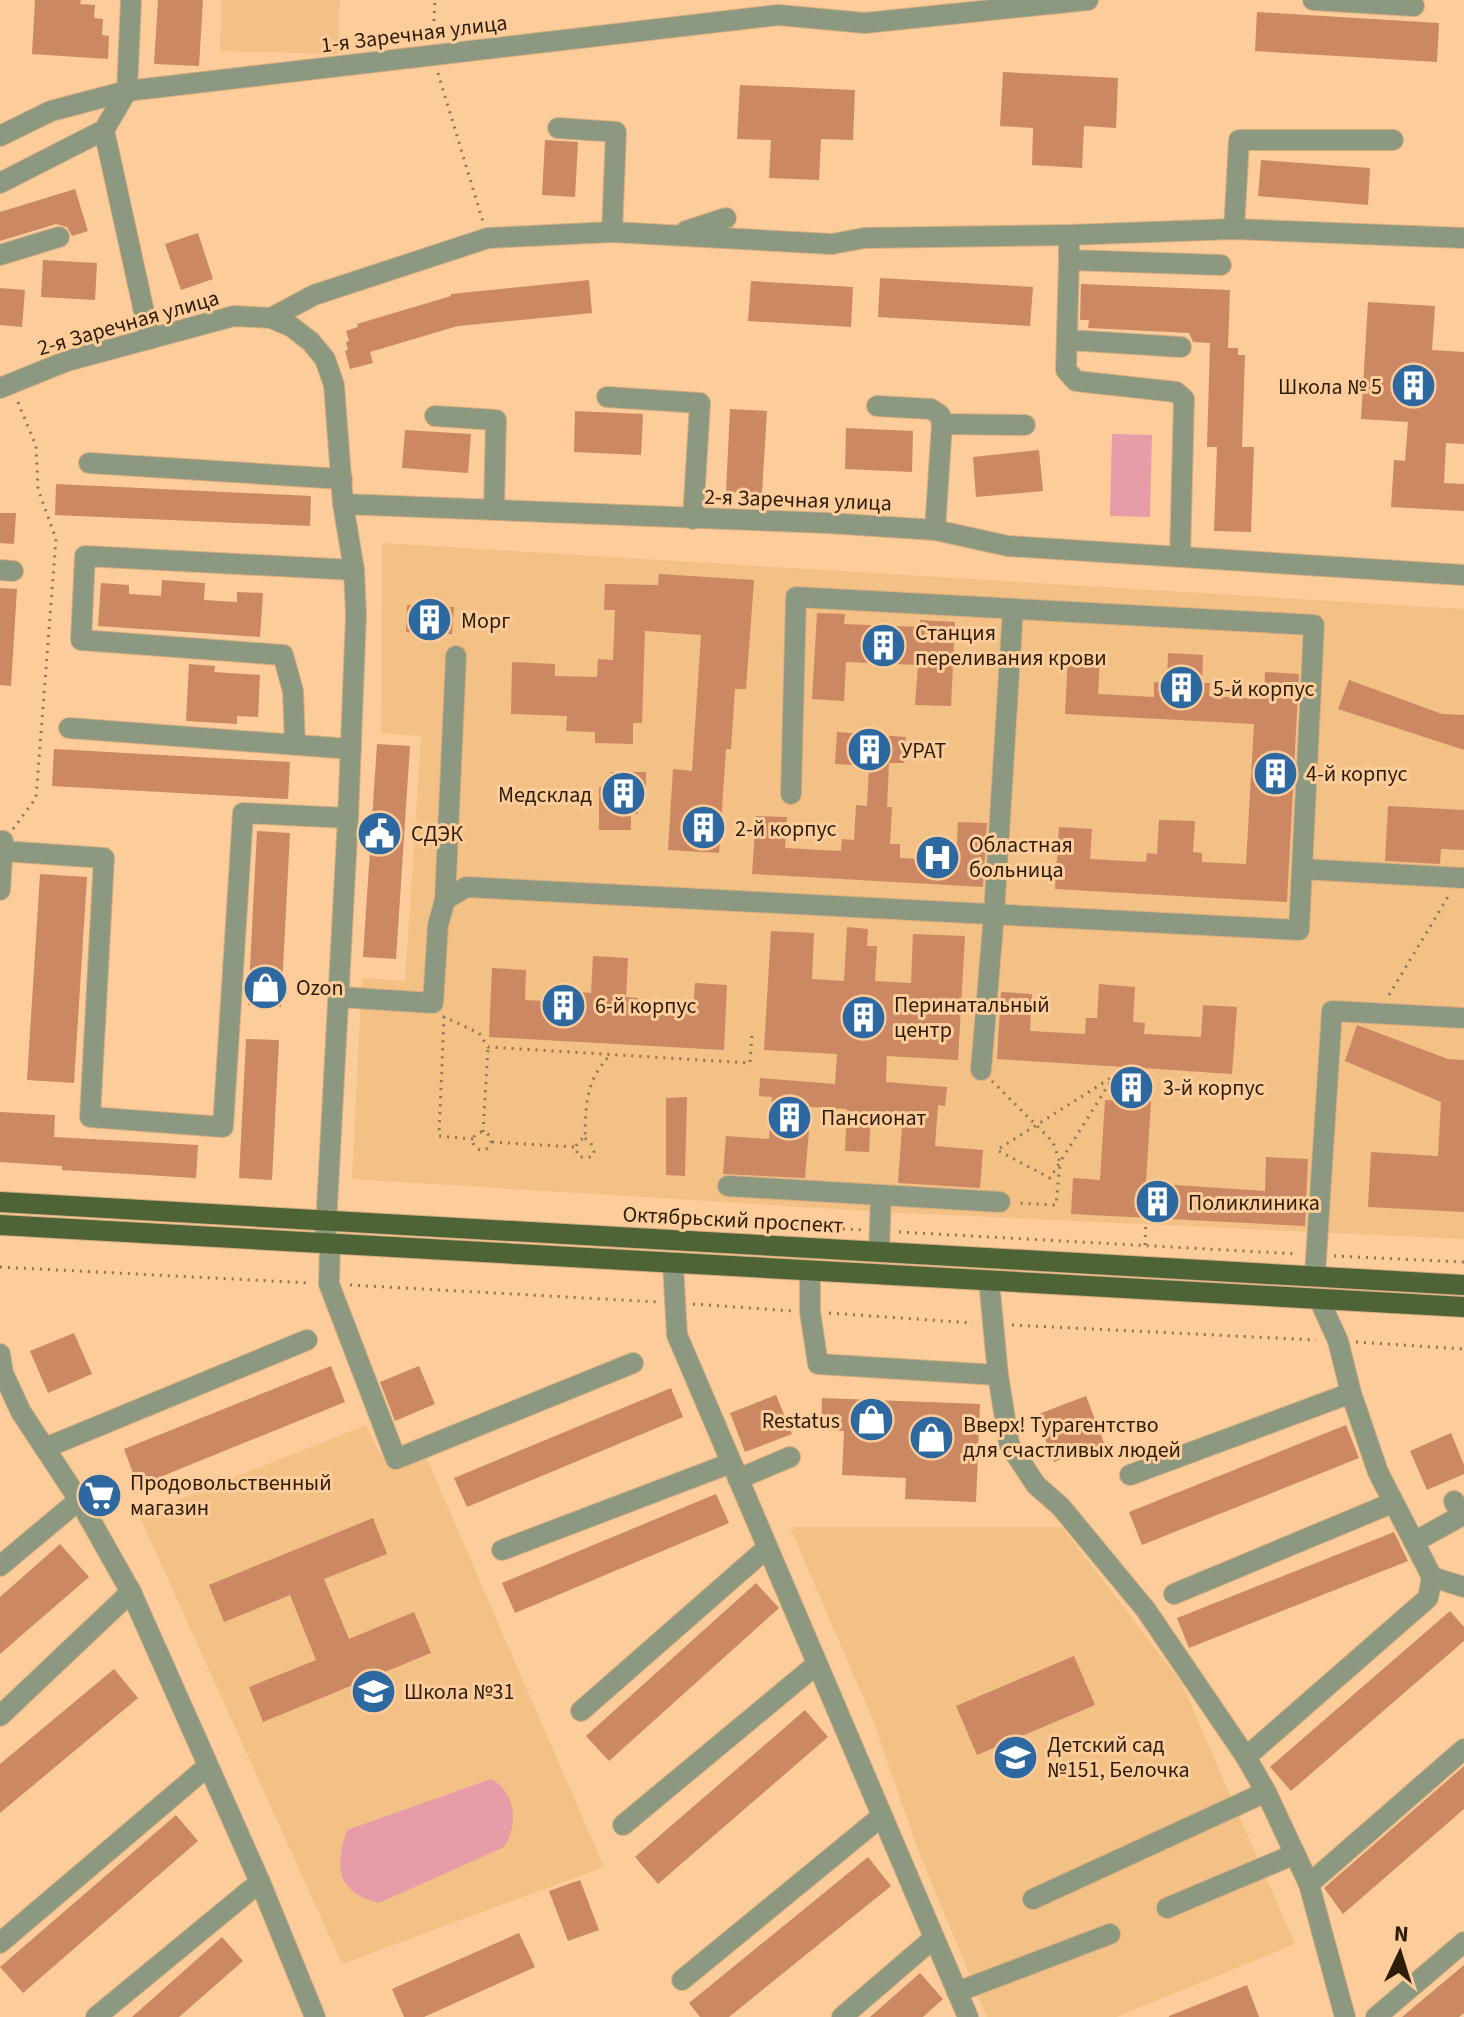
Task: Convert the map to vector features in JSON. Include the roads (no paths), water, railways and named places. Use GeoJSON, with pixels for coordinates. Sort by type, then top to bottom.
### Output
{"type":"FeatureCollection","features":[{"type":"Feature","properties":{"kind":"main road","name":"Октябрьский проспект"},"geometry":{"type":"LineString","coordinates":[[0,1202],[326,1220],[879,1241],[1316,1265],[1464,1285]]}},
{"type":"Feature","properties":{"kind":"main road"},"geometry":{"type":"LineString","coordinates":[[0,1225],[1464,1307]]}},
{"type":"Feature","properties":{"kind":"street"},"geometry":{"type":"LineString","coordinates":[[0,183],[104,130],[127,91],[131,0]]}},
{"type":"Feature","properties":{"kind":"street","name":"1-я Заречная улица"},"geometry":{"type":"LineString","coordinates":[[0,136],[51,111],[127,91],[778,15],[865,23],[1088,0]]}},
{"type":"Feature","properties":{"kind":"street"},"geometry":{"type":"LineString","coordinates":[[1313,0],[1414,6]]}},
{"type":"Feature","properties":{"kind":"street"},"geometry":{"type":"LineString","coordinates":[[558,128],[616,132],[612,232]]}},
{"type":"Feature","properties":{"kind":"street"},"geometry":{"type":"LineString","coordinates":[[104,130],[150,339]]}},
{"type":"Feature","properties":{"kind":"street"},"geometry":{"type":"LineString","coordinates":[[1234,229],[1239,140],[1393,140]]}},
{"type":"Feature","properties":{"kind":"street"},"geometry":{"type":"LineString","coordinates":[[675,235],[726,218]]}},
{"type":"Feature","properties":{"kind":"street","name":"2-я Заречная улица"},"geometry":{"type":"LineString","coordinates":[[271,318],[314,295],[488,238],[612,232],[832,244],[864,238],[973,238],[1234,229],[1464,238]]}},
{"type":"Feature","properties":{"kind":"street"},"geometry":{"type":"LineString","coordinates":[[1069,235],[1066,370],[1076,381],[1176,392],[1184,399],[1180,557]]}},
{"type":"Feature","properties":{"kind":"street"},"geometry":{"type":"LineString","coordinates":[[0,255],[59,237]]}},
{"type":"Feature","properties":{"kind":"street"},"geometry":{"type":"LineString","coordinates":[[1069,260],[1221,265]]}},
{"type":"Feature","properties":{"kind":"street","name":"2-я Заречная улица"},"geometry":{"type":"LineString","coordinates":[[5,386],[67,361],[234,316],[271,318],[292,327],[311,342],[325,359],[334,385],[343,504],[828,523],[935,530],[1008,546],[1464,575]]}},
{"type":"Feature","properties":{"kind":"street"},"geometry":{"type":"LineString","coordinates":[[1068,340],[1181,347]]}},
{"type":"Feature","properties":{"kind":"street"},"geometry":{"type":"LineString","coordinates":[[607,397],[700,403],[693,519]]}},
{"type":"Feature","properties":{"kind":"street"},"geometry":{"type":"LineString","coordinates":[[877,406],[931,409],[940,415],[935,530]]}},
{"type":"Feature","properties":{"kind":"street"},"geometry":{"type":"LineString","coordinates":[[435,416],[496,420],[494,510]]}},
{"type":"Feature","properties":{"kind":"street"},"geometry":{"type":"LineString","coordinates":[[942,424],[1025,425]]}},
{"type":"Feature","properties":{"kind":"street"},"geometry":{"type":"LineString","coordinates":[[89,463],[342,479]]}},
{"type":"Feature","properties":{"kind":"street"},"geometry":{"type":"LineString","coordinates":[[343,504],[354,570],[356,615],[326,1220],[329,1284],[396,1459],[633,1363]]}},
{"type":"Feature","properties":{"kind":"street"},"geometry":{"type":"LineString","coordinates":[[295,745],[293,691],[283,655],[81,640],[85,556],[354,570]]}},
{"type":"Feature","properties":{"kind":"street"},"geometry":{"type":"LineString","coordinates":[[445,900],[466,887],[1299,930],[1314,625],[796,597],[791,794]]}},
{"type":"Feature","properties":{"kind":"street"},"geometry":{"type":"LineString","coordinates":[[981,1070],[1013,609]]}},
{"type":"Feature","properties":{"kind":"street"},"geometry":{"type":"LineString","coordinates":[[339,997],[433,1003],[438,925],[445,900],[456,656]]}},
{"type":"Feature","properties":{"kind":"street"},"geometry":{"type":"LineString","coordinates":[[69,728],[351,749]]}},
{"type":"Feature","properties":{"kind":"street"},"geometry":{"type":"LineString","coordinates":[[0,890],[2,845],[104,858],[90,1117],[223,1127],[243,813],[348,818]]}},
{"type":"Feature","properties":{"kind":"street"},"geometry":{"type":"LineString","coordinates":[[1302,869],[1462,878]]}},
{"type":"Feature","properties":{"kind":"street"},"geometry":{"type":"LineString","coordinates":[[1316,1265],[1332,1011],[1464,1018]]}},
{"type":"Feature","properties":{"kind":"street"},"geometry":{"type":"LineString","coordinates":[[728,1186],[1000,1202]]}},
{"type":"Feature","properties":{"kind":"street"},"geometry":{"type":"LineString","coordinates":[[879,1241],[881,1195]]}},
{"type":"Feature","properties":{"kind":"street"},"geometry":{"type":"LineString","coordinates":[[673,1264],[677,1335],[968,2017]]}},
{"type":"Feature","properties":{"kind":"street"},"geometry":{"type":"LineString","coordinates":[[810,1271],[810,1312],[818,1364],[998,1375]]}},
{"type":"Feature","properties":{"kind":"street"},"geometry":{"type":"LineString","coordinates":[[989,1281],[998,1375],[1009,1444],[1036,1485],[1061,1507],[1146,1610],[1246,1757],[1309,1884],[1345,2017]]}},
{"type":"Feature","properties":{"kind":"street"},"geometry":{"type":"LineString","coordinates":[[1246,1757],[1428,1598],[1432,1577],[1378,1472],[1351,1393],[1338,1341],[1319,1299]]}},
{"type":"Feature","properties":{"kind":"street"},"geometry":{"type":"LineString","coordinates":[[45,1448],[307,1340]]}},
{"type":"Feature","properties":{"kind":"street"},"geometry":{"type":"LineString","coordinates":[[0,1354],[3,1373],[21,1412],[79,1500],[131,1592],[260,1882],[315,2017]]}},
{"type":"Feature","properties":{"kind":"street"},"geometry":{"type":"LineString","coordinates":[[1130,1475],[1351,1393]]}},
{"type":"Feature","properties":{"kind":"street"},"geometry":{"type":"LineString","coordinates":[[502,1550],[735,1471],[790,1457]]}},
{"type":"Feature","properties":{"kind":"street"},"geometry":{"type":"LineString","coordinates":[[0,1566],[79,1500]]}},
{"type":"Feature","properties":{"kind":"street"},"geometry":{"type":"LineString","coordinates":[[1414,1542],[1461,1516],[1454,1501]]}},
{"type":"Feature","properties":{"kind":"street"},"geometry":{"type":"LineString","coordinates":[[1174,1594],[1392,1503]]}},
{"type":"Feature","properties":{"kind":"street"},"geometry":{"type":"LineString","coordinates":[[581,1711],[767,1548]]}},
{"type":"Feature","properties":{"kind":"street"},"geometry":{"type":"LineString","coordinates":[[1432,1577],[1464,1587]]}},
{"type":"Feature","properties":{"kind":"street"},"geometry":{"type":"LineString","coordinates":[[0,1716],[131,1592]]}},
{"type":"Feature","properties":{"kind":"street"},"geometry":{"type":"LineString","coordinates":[[623,1825],[817,1664]]}},
{"type":"Feature","properties":{"kind":"street"},"geometry":{"type":"LineString","coordinates":[[1309,1884],[1464,1749]]}},
{"type":"Feature","properties":{"kind":"street"},"geometry":{"type":"LineString","coordinates":[[0,1943],[208,1766]]}},
{"type":"Feature","properties":{"kind":"street"},"geometry":{"type":"LineString","coordinates":[[1033,1899],[1266,1792]]}},
{"type":"Feature","properties":{"kind":"street"},"geometry":{"type":"LineString","coordinates":[[682,1980],[882,1816]]}},
{"type":"Feature","properties":{"kind":"street"},"geometry":{"type":"LineString","coordinates":[[1167,1908],[1295,1854]]}},
{"type":"Feature","properties":{"kind":"street"},"geometry":{"type":"LineString","coordinates":[[96,2017],[260,1882]]}},
{"type":"Feature","properties":{"kind":"street"},"geometry":{"type":"LineString","coordinates":[[957,1992],[1110,1934]]}},
{"type":"Feature","properties":{"kind":"street"},"geometry":{"type":"LineString","coordinates":[[842,2017],[934,1938]]}},
{"type":"Feature","properties":{"kind":"street"},"geometry":{"type":"LineString","coordinates":[[1376,2017],[1464,1942]]}},
{"type":"Feature","properties":{"kind":"place","name":"Школа № 5"},"geometry":{"type":"Point","coordinates":[1413,386]}},
{"type":"Feature","properties":{"kind":"place","name":"Морг"},"geometry":{"type":"Point","coordinates":[430,620]}},
{"type":"Feature","properties":{"kind":"place","name":"Станция переливания крови"},"geometry":{"type":"Point","coordinates":[884,645]}},
{"type":"Feature","properties":{"kind":"place","name":"5-й корпус"},"geometry":{"type":"Point","coordinates":[1182,688]}},
{"type":"Feature","properties":{"kind":"place","name":"УРАТ"},"geometry":{"type":"Point","coordinates":[870,750]}},
{"type":"Feature","properties":{"kind":"place","name":"4-й корпус"},"geometry":{"type":"Point","coordinates":[1275,773]}},
{"type":"Feature","properties":{"kind":"place","name":"Медсклад"},"geometry":{"type":"Point","coordinates":[623,794]}},
{"type":"Feature","properties":{"kind":"place","name":"2-й корпус"},"geometry":{"type":"Point","coordinates":[704,828]}},
{"type":"Feature","properties":{"kind":"place","name":"СДЭК"},"geometry":{"type":"Point","coordinates":[380,833]}},
{"type":"Feature","properties":{"kind":"place","name":"Областная больница"},"geometry":{"type":"Point","coordinates":[938,857]}},
{"type":"Feature","properties":{"kind":"place","name":"Ozon"},"geometry":{"type":"Point","coordinates":[265,987]}},
{"type":"Feature","properties":{"kind":"place","name":"6-й корпус"},"geometry":{"type":"Point","coordinates":[564,1005]}},
{"type":"Feature","properties":{"kind":"place","name":"Перинатальный центр"},"geometry":{"type":"Point","coordinates":[863,1017]}},
{"type":"Feature","properties":{"kind":"place","name":"3-й корпус"},"geometry":{"type":"Point","coordinates":[1132,1087]}},
{"type":"Feature","properties":{"kind":"place","name":"Пансионат"},"geometry":{"type":"Point","coordinates":[790,1117]}},
{"type":"Feature","properties":{"kind":"place","name":"Поликлиника"},"geometry":{"type":"Point","coordinates":[1157,1202]}},
{"type":"Feature","properties":{"kind":"place","name":"Restatus"},"geometry":{"type":"Point","coordinates":[871,1420]}},
{"type":"Feature","properties":{"kind":"place","name":"Вверх! Турагентство для счастливых людей"},"geometry":{"type":"Point","coordinates":[932,1437]}},
{"type":"Feature","properties":{"kind":"place","name":"Продовольственный магазин"},"geometry":{"type":"Point","coordinates":[99,1495]}},
{"type":"Feature","properties":{"kind":"place","name":"Школа №31"},"geometry":{"type":"Point","coordinates":[373,1691]}},
{"type":"Feature","properties":{"kind":"place","name":"Детский сад №151, Белочка"},"geometry":{"type":"Point","coordinates":[1016,1757]}}]}
